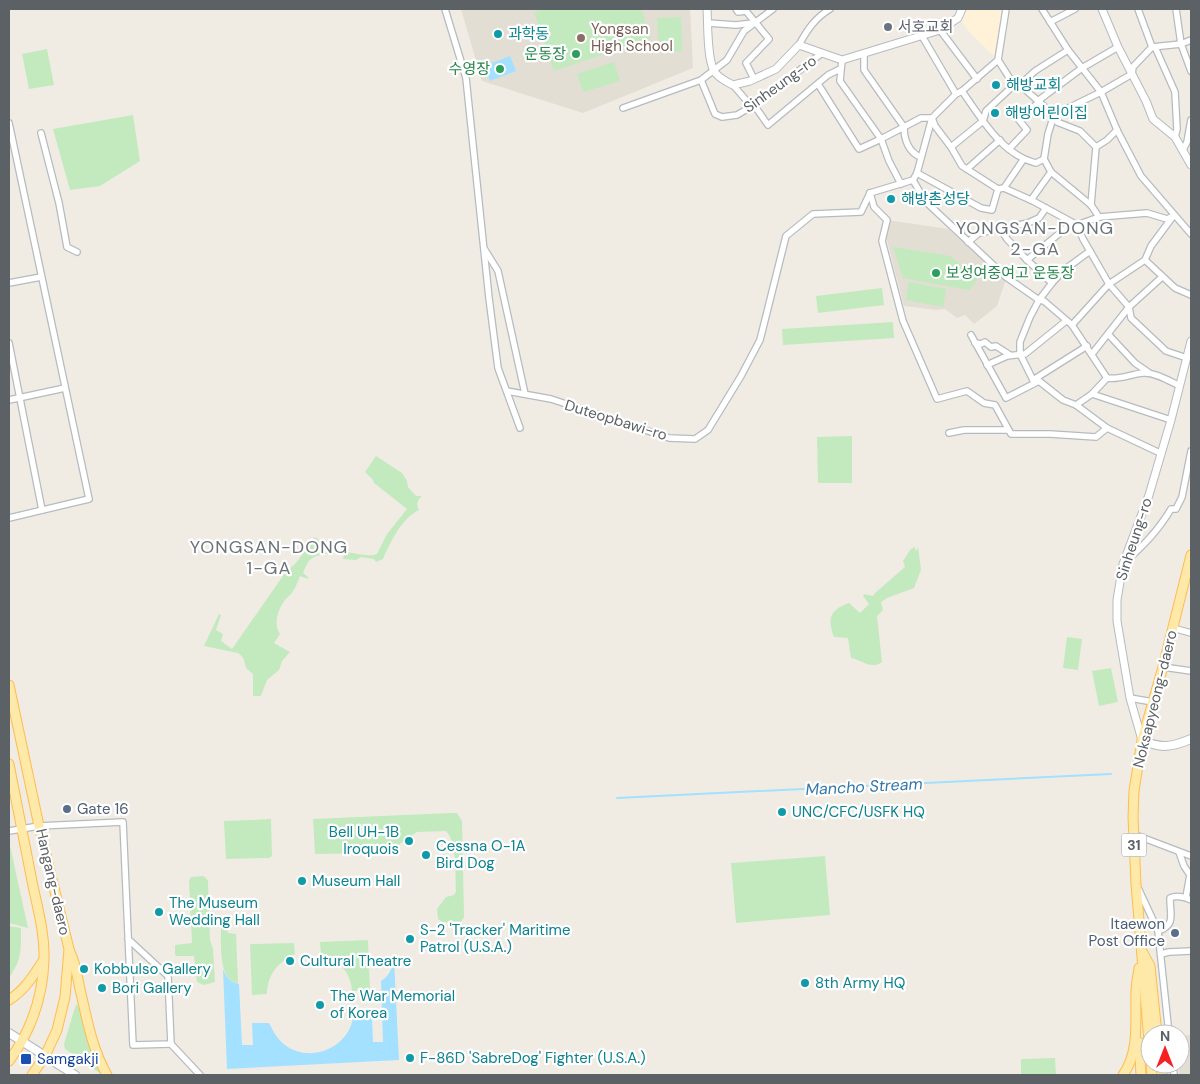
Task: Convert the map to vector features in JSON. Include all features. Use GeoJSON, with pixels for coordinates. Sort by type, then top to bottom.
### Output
{"type":"FeatureCollection","features":[{"type":"Feature","properties":{"kind":"main road","name":"Noksapyeong-daero"},"geometry":{"type":"LineString","coordinates":[[1147,1024],[1136,884],[1134,791],[1142,740],[1163,667],[1191,555]]}},
{"type":"Feature","properties":{"kind":"main road","name":"Hangang-daero"},"geometry":{"type":"LineString","coordinates":[[9,685],[39,826],[69,949],[65,998],[57,1030],[45,1056],[32,1075]]}},
{"type":"Feature","properties":{"kind":"main road"},"geometry":{"type":"LineString","coordinates":[[1142,740],[1154,746],[1175,746],[1191,739]]}},
{"type":"Feature","properties":{"kind":"main road","name":"Hangang-daero"},"geometry":{"type":"LineString","coordinates":[[9,764],[42,928],[44,958],[39,996],[32,1022],[23,1041],[9,1061]]}},
{"type":"Feature","properties":{"kind":"main road"},"geometry":{"type":"LineString","coordinates":[[69,949],[76,964],[92,1041],[107,1075]]}},
{"type":"Feature","properties":{"kind":"main road"},"geometry":{"type":"LineString","coordinates":[[1123,1075],[1130,1063],[1135,1045],[1136,990],[1141,950]]}},
{"type":"Feature","properties":{"kind":"main road"},"geometry":{"type":"LineString","coordinates":[[1141,950],[1150,966],[1156,1024]]}},
{"type":"Feature","properties":{"kind":"main road"},"geometry":{"type":"LineString","coordinates":[[9,1000],[20,993],[29,983],[44,958]]}},
{"type":"Feature","properties":{"kind":"main road"},"geometry":{"type":"LineString","coordinates":[[1136,990],[1141,1075]]}},
{"type":"Feature","properties":{"kind":"main road"},"geometry":{"type":"LineString","coordinates":[[9,1033],[75,1075]]}},
{"type":"Feature","properties":{"kind":"street"},"geometry":{"type":"LineString","coordinates":[[445,9],[466,78],[498,368],[520,428]]}},
{"type":"Feature","properties":{"kind":"street"},"geometry":{"type":"LineString","coordinates":[[707,9],[710,54],[714,71]]}},
{"type":"Feature","properties":{"kind":"street"},"geometry":{"type":"LineString","coordinates":[[736,9],[738,12],[746,11],[755,23]]}},
{"type":"Feature","properties":{"kind":"street"},"geometry":{"type":"LineString","coordinates":[[623,108],[701,80],[727,60],[744,31],[772,9]]}},
{"type":"Feature","properties":{"kind":"street"},"geometry":{"type":"LineString","coordinates":[[901,184],[881,140],[840,81],[842,60],[940,30],[958,18],[962,9]]}},
{"type":"Feature","properties":{"kind":"street"},"geometry":{"type":"LineString","coordinates":[[1006,9],[998,60],[959,92],[932,118],[917,173],[913,180],[870,193],[874,207],[887,220],[882,240],[903,322],[937,399],[967,391],[984,403],[995,406],[1011,434],[1050,434],[1096,438],[1107,428]]}},
{"type":"Feature","properties":{"kind":"street"},"geometry":{"type":"LineString","coordinates":[[1042,9],[1068,50],[1101,92],[1117,130],[1141,176],[1191,234]]}},
{"type":"Feature","properties":{"kind":"street"},"geometry":{"type":"LineString","coordinates":[[1050,22],[1075,9]]}},
{"type":"Feature","properties":{"kind":"street"},"geometry":{"type":"LineString","coordinates":[[1102,9],[1153,119],[1175,137],[1191,165]]}},
{"type":"Feature","properties":{"kind":"street"},"geometry":{"type":"LineString","coordinates":[[1138,9],[1175,92],[1177,130],[1175,137]]}},
{"type":"Feature","properties":{"kind":"street"},"geometry":{"type":"LineString","coordinates":[[1176,9],[1181,44],[1191,71]]}},
{"type":"Feature","properties":{"kind":"street"},"geometry":{"type":"LineString","coordinates":[[799,46],[806,31],[825,10]]}},
{"type":"Feature","properties":{"kind":"street"},"geometry":{"type":"LineString","coordinates":[[708,23],[736,25],[755,23]]}},
{"type":"Feature","properties":{"kind":"street","name":"Sinheung-ro"},"geometry":{"type":"LineString","coordinates":[[754,79],[746,63],[769,39],[755,23]]}},
{"type":"Feature","properties":{"kind":"street"},"geometry":{"type":"LineString","coordinates":[[940,30],[977,79]]}},
{"type":"Feature","properties":{"kind":"street"},"geometry":{"type":"LineString","coordinates":[[922,36],[959,92],[1008,149],[1023,160],[1036,163],[1044,159]]}},
{"type":"Feature","properties":{"kind":"street"},"geometry":{"type":"LineString","coordinates":[[1132,74],[1132,67],[1154,47],[1181,44],[1191,40]]}},
{"type":"Feature","properties":{"kind":"street","name":"Sinheung-ro"},"geometry":{"type":"LineString","coordinates":[[714,71],[721,79],[733,85],[754,79],[776,69],[799,46],[842,60]]}},
{"type":"Feature","properties":{"kind":"street"},"geometry":{"type":"LineString","coordinates":[[1008,149],[1027,130],[1019,120],[1039,101],[1082,68],[1118,47]]}},
{"type":"Feature","properties":{"kind":"street"},"geometry":{"type":"LineString","coordinates":[[951,147],[983,121],[986,111],[1017,85],[1068,50]]}},
{"type":"Feature","properties":{"kind":"street","name":"Sinheung-ro"},"geometry":{"type":"LineString","coordinates":[[701,80],[715,114],[722,117],[737,115],[822,53]]}},
{"type":"Feature","properties":{"kind":"street"},"geometry":{"type":"LineString","coordinates":[[864,54],[864,70],[904,127],[904,135],[909,148],[915,155],[921,157]]}},
{"type":"Feature","properties":{"kind":"street"},"geometry":{"type":"LineString","coordinates":[[998,60],[1017,85],[1039,101],[1054,115],[1057,122],[1080,131],[1096,147],[1091,205]]}},
{"type":"Feature","properties":{"kind":"street"},"geometry":{"type":"LineString","coordinates":[[733,85],[746,100],[754,104],[768,125],[828,75],[840,69]]}},
{"type":"Feature","properties":{"kind":"street"},"geometry":{"type":"LineString","coordinates":[[1099,217],[1091,205],[1050,172],[1044,159],[1048,134],[1054,115],[1101,92],[1132,74]]}},
{"type":"Feature","properties":{"kind":"street"},"geometry":{"type":"LineString","coordinates":[[818,84],[859,149],[881,140],[921,118],[932,118]]}},
{"type":"Feature","properties":{"kind":"street"},"geometry":{"type":"LineString","coordinates":[[932,118],[935,126],[951,147],[962,166],[1001,188],[1032,200],[1074,224],[1109,284],[1129,307],[1131,318],[1166,351],[1187,358]]}},
{"type":"Feature","properties":{"kind":"street"},"geometry":{"type":"LineString","coordinates":[[1183,150],[1187,142],[1191,120]]}},
{"type":"Feature","properties":{"kind":"street"},"geometry":{"type":"LineString","coordinates":[[9,123],[89,499],[9,518]]}},
{"type":"Feature","properties":{"kind":"street"},"geometry":{"type":"LineString","coordinates":[[1096,147],[1117,130]]}},
{"type":"Feature","properties":{"kind":"street"},"geometry":{"type":"LineString","coordinates":[[40,132],[59,203],[68,246],[76,252]]}},
{"type":"Feature","properties":{"kind":"street"},"geometry":{"type":"LineString","coordinates":[[967,169],[1000,140]]}},
{"type":"Feature","properties":{"kind":"street"},"geometry":{"type":"LineString","coordinates":[[917,173],[981,208],[992,210],[1001,188],[1023,160]]}},
{"type":"Feature","properties":{"kind":"street"},"geometry":{"type":"LineString","coordinates":[[9,166],[17,164]]}},
{"type":"Feature","properties":{"kind":"street"},"geometry":{"type":"LineString","coordinates":[[1032,200],[1050,172]]}},
{"type":"Feature","properties":{"kind":"street"},"geometry":{"type":"LineString","coordinates":[[913,180],[925,200],[1006,277],[1038,300],[1044,301],[1072,325],[1107,378]]}},
{"type":"Feature","properties":{"kind":"street","name":"Duteopbawi-ro"},"geometry":{"type":"LineString","coordinates":[[507,391],[551,399],[669,438],[695,439],[708,430],[741,376],[760,340],[786,236],[813,214],[861,212],[870,193]]}},
{"type":"Feature","properties":{"kind":"street"},"geometry":{"type":"LineString","coordinates":[[968,242],[979,234],[1028,223],[1039,218],[1046,208]]}},
{"type":"Feature","properties":{"kind":"street"},"geometry":{"type":"LineString","coordinates":[[1027,260],[1074,224],[1099,217],[1147,213],[1167,219],[1174,215]]}},
{"type":"Feature","properties":{"kind":"street"},"geometry":{"type":"LineString","coordinates":[[1072,325],[1109,284],[1145,260],[1151,246],[1174,215]]}},
{"type":"Feature","properties":{"kind":"street"},"geometry":{"type":"LineString","coordinates":[[1001,230],[1027,260],[1052,283]]}},
{"type":"Feature","properties":{"kind":"street"},"geometry":{"type":"LineString","coordinates":[[484,248],[498,270],[525,394]]}},
{"type":"Feature","properties":{"kind":"street"},"geometry":{"type":"LineString","coordinates":[[1090,251],[1064,270],[1038,300],[1020,342],[1020,354],[1036,381],[1063,400],[1076,405],[1107,428],[1160,453]]}},
{"type":"Feature","properties":{"kind":"street"},"geometry":{"type":"LineString","coordinates":[[1145,260],[1175,288],[1191,295]]}},
{"type":"Feature","properties":{"kind":"street"},"geometry":{"type":"LineString","coordinates":[[9,284],[41,276]]}},
{"type":"Feature","properties":{"kind":"street"},"geometry":{"type":"LineString","coordinates":[[1092,354],[1129,307],[1162,277]]}},
{"type":"Feature","properties":{"kind":"street"},"geometry":{"type":"LineString","coordinates":[[988,365],[1010,355],[1025,354],[1066,321]]}},
{"type":"Feature","properties":{"kind":"street"},"geometry":{"type":"LineString","coordinates":[[1108,334],[1135,363],[1151,374],[1180,386]]}},
{"type":"Feature","properties":{"kind":"street"},"geometry":{"type":"LineString","coordinates":[[971,335],[1006,398]]}},
{"type":"Feature","properties":{"kind":"street","name":"Sinheung-ro"},"geometry":{"type":"LineString","coordinates":[[1142,740],[1130,698],[1117,621],[1117,600],[1124,564],[1149,494],[1160,453],[1172,420],[1191,340]]}},
{"type":"Feature","properties":{"kind":"street"},"geometry":{"type":"LineString","coordinates":[[975,343],[981,344],[985,342],[991,347],[996,346],[1010,355]]}},
{"type":"Feature","properties":{"kind":"street"},"geometry":{"type":"LineString","coordinates":[[9,343],[42,510]]}},
{"type":"Feature","properties":{"kind":"street"},"geometry":{"type":"LineString","coordinates":[[995,406],[997,402],[1036,381],[1087,346]]}},
{"type":"Feature","properties":{"kind":"street"},"geometry":{"type":"LineString","coordinates":[[1076,405],[1092,394],[1107,378],[1122,378],[1143,373],[1151,374]]}},
{"type":"Feature","properties":{"kind":"street"},"geometry":{"type":"LineString","coordinates":[[9,400],[65,388]]}},
{"type":"Feature","properties":{"kind":"street"},"geometry":{"type":"LineString","coordinates":[[1092,394],[1172,420]]}},
{"type":"Feature","properties":{"kind":"street"},"geometry":{"type":"LineString","coordinates":[[948,433],[964,430],[1008,430]]}},
{"type":"Feature","properties":{"kind":"street"},"geometry":{"type":"LineString","coordinates":[[1124,564],[1146,543],[1162,524],[1171,509],[1176,508],[1182,497],[1191,451]]}},
{"type":"Feature","properties":{"kind":"street"},"geometry":{"type":"LineString","coordinates":[[1173,628],[1191,633]]}},
{"type":"Feature","properties":{"kind":"street"},"geometry":{"type":"LineString","coordinates":[[1163,667],[1191,671]]}},
{"type":"Feature","properties":{"kind":"street"},"geometry":{"type":"LineString","coordinates":[[1130,698],[1152,702]]}},
{"type":"Feature","properties":{"kind":"street"},"geometry":{"type":"LineString","coordinates":[[9,832],[39,826],[123,822],[133,1045],[171,1044]]}},
{"type":"Feature","properties":{"kind":"street"},"geometry":{"type":"LineString","coordinates":[[1134,834],[1191,856]]}},
{"type":"Feature","properties":{"kind":"street"},"geometry":{"type":"LineString","coordinates":[[1158,931],[1167,928],[1170,924],[1170,898],[1172,896],[1188,899],[1190,875],[1184,866],[1180,852]]}},
{"type":"Feature","properties":{"kind":"street"},"geometry":{"type":"LineString","coordinates":[[1136,884],[1158,931],[1168,1024]]}},
{"type":"Feature","properties":{"kind":"street"},"geometry":{"type":"LineString","coordinates":[[128,939],[168,976],[171,1044],[200,1075]]}},
{"type":"Feature","properties":{"kind":"street"},"geometry":{"type":"LineString","coordinates":[[1161,954],[1191,951]]}},
{"type":"Feature","properties":{"kind":"shaded area","name":"Yongsan High School"},"geometry":{"type":"Polygon","coordinates":[[[461,9],[690,9],[693,68],[583,113],[482,81],[461,9]]]}},
{"type":"Feature","properties":{"kind":"shaded area"},"geometry":{"type":"Polygon","coordinates":[[[964,9],[1003,9],[994,56],[971,34],[960,19],[964,9]]]}},
{"type":"Feature","properties":{"kind":"shaded area"},"geometry":{"type":"Polygon","coordinates":[[[888,220],[948,229],[1006,279],[997,306],[974,324],[965,315],[957,318],[945,309],[936,310],[904,306],[886,237],[888,220]]]}},
{"type":"Feature","properties":{"kind":"shaded area"},"geometry":{"type":"Polygon","coordinates":[[[1190,1035],[1191,1075],[1179,1075],[1190,1074],[1190,1035]]]}},
{"type":"Feature","properties":{"kind":"green space","name":"운동장"},"geometry":{"type":"Polygon","coordinates":[[[545,9],[641,9],[651,38],[554,71],[534,12],[545,9]]]}},
{"type":"Feature","properties":{"kind":"green space"},"geometry":{"type":"Polygon","coordinates":[[[681,17],[682,51],[659,53],[657,18],[681,17]]]}},
{"type":"Feature","properties":{"kind":"green space"},"geometry":{"type":"Polygon","coordinates":[[[47,49],[54,85],[29,89],[22,54],[47,49]]]}},
{"type":"Feature","properties":{"kind":"green space"},"geometry":{"type":"Polygon","coordinates":[[[614,62],[620,81],[583,92],[577,74],[614,62]]]}},
{"type":"Feature","properties":{"kind":"green space"},"geometry":{"type":"Polygon","coordinates":[[[133,115],[140,161],[100,186],[70,190],[53,129],[133,115]]]}},
{"type":"Feature","properties":{"kind":"green space","name":"보성여중여고 운동장"},"geometry":{"type":"Polygon","coordinates":[[[893,247],[950,256],[978,279],[969,290],[903,278],[893,247]]]}},
{"type":"Feature","properties":{"kind":"green space"},"geometry":{"type":"Polygon","coordinates":[[[909,282],[946,289],[943,307],[906,300],[909,282]]]}},
{"type":"Feature","properties":{"kind":"green space"},"geometry":{"type":"Polygon","coordinates":[[[882,288],[884,305],[818,313],[816,296],[882,288]]]}},
{"type":"Feature","properties":{"kind":"green space"},"geometry":{"type":"Polygon","coordinates":[[[893,322],[894,338],[783,345],[782,329],[893,322]]]}},
{"type":"Feature","properties":{"kind":"green space"},"geometry":{"type":"Polygon","coordinates":[[[852,436],[852,483],[818,483],[817,437],[852,436]]]}},
{"type":"Feature","properties":{"kind":"green space"},"geometry":{"type":"Polygon","coordinates":[[[376,456],[402,473],[408,487],[416,496],[422,496],[418,502],[419,510],[402,525],[393,538],[383,559],[376,562],[374,559],[361,557],[356,560],[343,559],[344,555],[332,554],[314,557],[310,560],[303,573],[308,579],[300,576],[291,594],[278,612],[277,626],[280,634],[274,643],[290,652],[282,661],[279,670],[267,680],[261,696],[253,696],[253,674],[247,669],[241,655],[204,646],[219,614],[221,615],[216,630],[223,634],[221,641],[232,649],[287,570],[298,560],[315,537],[326,552],[339,551],[367,555],[377,554],[387,534],[407,509],[374,483],[365,472],[376,456]]]}},
{"type":"Feature","properties":{"kind":"green space"},"geometry":{"type":"Polygon","coordinates":[[[918,546],[921,570],[914,588],[881,602],[883,610],[877,616],[882,662],[870,665],[851,658],[848,638],[834,637],[831,620],[834,612],[849,603],[860,613],[869,604],[863,596],[864,594],[873,596],[905,567],[903,561],[914,547],[917,551],[918,546]]]}},
{"type":"Feature","properties":{"kind":"green space"},"geometry":{"type":"Polygon","coordinates":[[[1067,637],[1082,639],[1078,670],[1063,668],[1067,637]]]}},
{"type":"Feature","properties":{"kind":"green space"},"geometry":{"type":"Polygon","coordinates":[[[1111,668],[1118,702],[1099,706],[1092,671],[1111,668]]]}},
{"type":"Feature","properties":{"kind":"green space"},"geometry":{"type":"Polygon","coordinates":[[[457,813],[462,821],[464,917],[461,922],[442,922],[438,919],[437,909],[446,897],[454,895],[456,891],[454,850],[450,836],[446,831],[417,832],[387,853],[315,854],[313,819],[457,813]]]}},
{"type":"Feature","properties":{"kind":"green space"},"geometry":{"type":"Polygon","coordinates":[[[271,819],[272,856],[269,858],[226,859],[224,821],[271,819]]]}},
{"type":"Feature","properties":{"kind":"green space"},"geometry":{"type":"Polygon","coordinates":[[[9,841],[28,928],[9,923],[9,841]]]}},
{"type":"Feature","properties":{"kind":"green space"},"geometry":{"type":"Polygon","coordinates":[[[825,856],[830,915],[736,923],[731,863],[825,856]]]}},
{"type":"Feature","properties":{"kind":"green space"},"geometry":{"type":"Polygon","coordinates":[[[203,876],[208,881],[210,940],[213,949],[215,982],[204,985],[197,982],[194,956],[175,955],[175,945],[192,943],[189,880],[191,877],[203,876]]]}},
{"type":"Feature","properties":{"kind":"green space"},"geometry":{"type":"Polygon","coordinates":[[[227,916],[228,933],[236,934],[238,983],[231,980],[223,966],[221,917],[227,916]]]}},
{"type":"Feature","properties":{"kind":"green space"},"geometry":{"type":"Polygon","coordinates":[[[9,926],[21,928],[21,949],[19,960],[9,978],[9,926]]]}},
{"type":"Feature","properties":{"kind":"green space"},"geometry":{"type":"Polygon","coordinates":[[[368,940],[370,990],[352,991],[349,978],[342,967],[333,959],[321,954],[320,942],[368,940]]]}},
{"type":"Feature","properties":{"kind":"green space"},"geometry":{"type":"Polygon","coordinates":[[[294,943],[295,954],[283,961],[271,975],[267,994],[252,995],[250,944],[294,943]]]}},
{"type":"Feature","properties":{"kind":"green space"},"geometry":{"type":"Polygon","coordinates":[[[76,1004],[81,1009],[101,1074],[65,1049],[64,1044],[76,1004]]]}},
{"type":"Feature","properties":{"kind":"green space"},"geometry":{"type":"Polygon","coordinates":[[[1055,1058],[1056,1075],[1021,1075],[1021,1059],[1055,1058]]]}},
{"type":"Feature","properties":{"kind":"water","name":"수영장"},"geometry":{"type":"Polygon","coordinates":[[[510,56],[516,71],[490,81],[484,66],[510,56]]]}},
{"type":"Feature","properties":{"kind":"water"},"geometry":{"type":"Polygon","coordinates":[[[394,960],[399,1060],[227,1069],[223,969],[229,979],[239,984],[242,1045],[253,1045],[252,1023],[269,1023],[278,1038],[285,1045],[295,1051],[316,1053],[336,1045],[344,1038],[350,1029],[353,1018],[372,1018],[373,1042],[383,1042],[381,981],[390,972],[394,960]]]}},
{"type":"Feature","properties":{"kind":"waterway","name":"Mancho Stream"},"geometry":{"type":"LineString","coordinates":[[617,798],[1111,774]]}},
{"type":"Feature","properties":{"kind":"place","name":"서호교회"},"geometry":{"type":"Point","coordinates":[888,27]}},
{"type":"Feature","properties":{"kind":"place","name":"과학동"},"geometry":{"type":"Point","coordinates":[498,34]}},
{"type":"Feature","properties":{"kind":"place","name":"Yongsan High School"},"geometry":{"type":"Point","coordinates":[581,38]}},
{"type":"Feature","properties":{"kind":"place","name":"운동장"},"geometry":{"type":"Point","coordinates":[576,54]}},
{"type":"Feature","properties":{"kind":"place","name":"수영장"},"geometry":{"type":"Point","coordinates":[500,69]}},
{"type":"Feature","properties":{"kind":"place","name":"해방교회"},"geometry":{"type":"Point","coordinates":[996,85]}},
{"type":"Feature","properties":{"kind":"place","name":"해방어린이집"},"geometry":{"type":"Point","coordinates":[995,113]}},
{"type":"Feature","properties":{"kind":"place","name":"해방촌성당"},"geometry":{"type":"Point","coordinates":[891,199]}},
{"type":"Feature","properties":{"kind":"place","name":"보성여중여고 운동장"},"geometry":{"type":"Point","coordinates":[936,273]}},
{"type":"Feature","properties":{"kind":"place","name":"Gate 16"},"geometry":{"type":"Point","coordinates":[67,809]}},
{"type":"Feature","properties":{"kind":"place","name":"UNC/CFC/USFK HQ"},"geometry":{"type":"Point","coordinates":[782,812]}},
{"type":"Feature","properties":{"kind":"place","name":"Bell UH-1B Iroquois"},"geometry":{"type":"Point","coordinates":[409,841]}},
{"type":"Feature","properties":{"kind":"place","name":"Cessna O-1A Bird Dog"},"geometry":{"type":"Point","coordinates":[426,855]}},
{"type":"Feature","properties":{"kind":"place","name":"Museum Hall"},"geometry":{"type":"Point","coordinates":[302,881]}},
{"type":"Feature","properties":{"kind":"place","name":"The Museum Wedding Hall"},"geometry":{"type":"Point","coordinates":[159,912]}},
{"type":"Feature","properties":{"kind":"place","name":"Itaewon Post Office"},"geometry":{"type":"Point","coordinates":[1175,933]}},
{"type":"Feature","properties":{"kind":"place","name":"S-2 'Tracker' Maritime Patrol (U.S.A.)"},"geometry":{"type":"Point","coordinates":[410,939]}},
{"type":"Feature","properties":{"kind":"place","name":"Cultural Theatre"},"geometry":{"type":"Point","coordinates":[290,961]}},
{"type":"Feature","properties":{"kind":"place","name":"Kobbulso Gallery"},"geometry":{"type":"Point","coordinates":[84,969]}},
{"type":"Feature","properties":{"kind":"place","name":"8th Army HQ"},"geometry":{"type":"Point","coordinates":[805,983]}},
{"type":"Feature","properties":{"kind":"place","name":"Bori Gallery"},"geometry":{"type":"Point","coordinates":[102,988]}},
{"type":"Feature","properties":{"kind":"place","name":"The War Memorial of Korea"},"geometry":{"type":"Point","coordinates":[320,1005]}},
{"type":"Feature","properties":{"kind":"place","name":"F-86D 'SabreDog' Fighter (U.S.A.)"},"geometry":{"type":"Point","coordinates":[410,1058]}},
{"type":"Feature","properties":{"kind":"place","name":"Samgakji"},"geometry":{"type":"Point","coordinates":[26,1059]}},
{"type":"Feature","properties":{"kind":"district","name":"YONGSAN-DONG 2-GA"},"geometry":{"type":"Point","coordinates":[1035,238]}},
{"type":"Feature","properties":{"kind":"district","name":"YONGSAN-DONG 1-GA"},"geometry":{"type":"Point","coordinates":[269,557]}}]}
